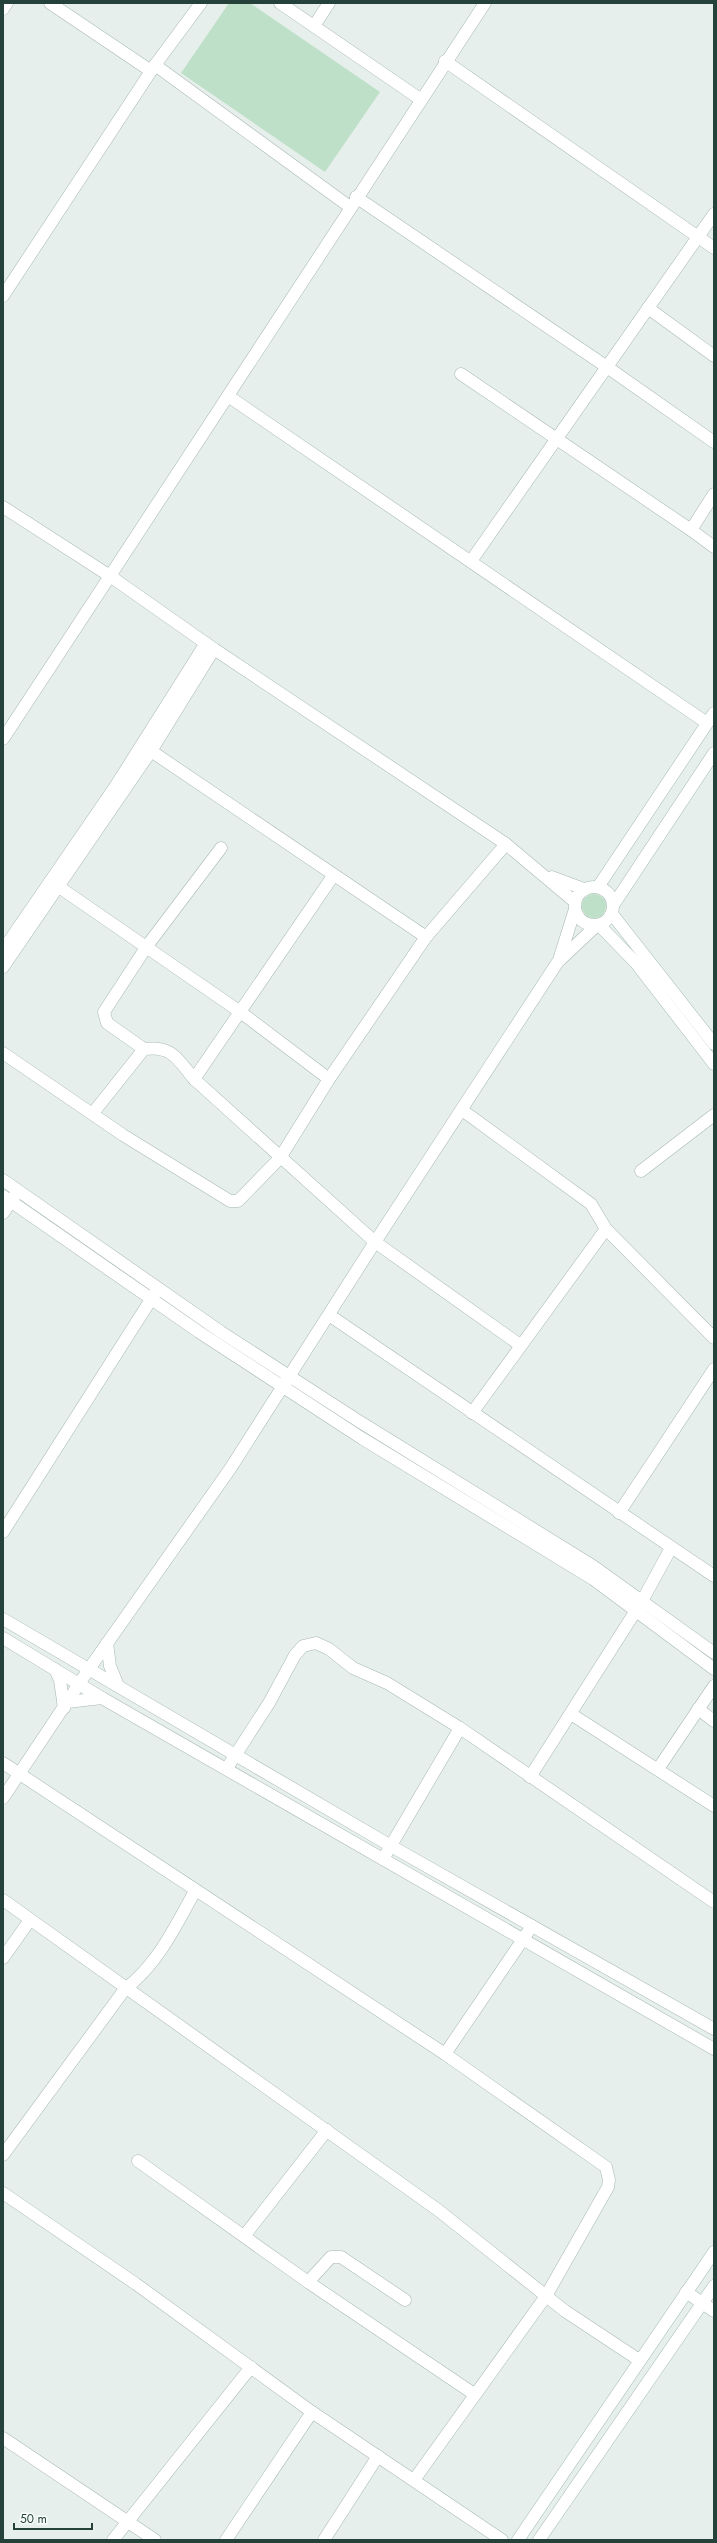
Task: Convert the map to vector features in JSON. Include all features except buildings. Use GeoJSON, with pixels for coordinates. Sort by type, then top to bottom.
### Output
{"type":"FeatureCollection","features":[{"type":"Feature","properties":{"kind":"street"},"geometry":{"type":"LineString","coordinates":[[3,9],[7,3]]}},
{"type":"Feature","properties":{"kind":"street"},"geometry":{"type":"LineString","coordinates":[[50,3],[153,68],[354,202],[607,367],[714,442]]}},
{"type":"Feature","properties":{"kind":"street"},"geometry":{"type":"LineString","coordinates":[[3,296],[153,68],[201,3]]}},
{"type":"Feature","properties":{"kind":"street"},"geometry":{"type":"LineString","coordinates":[[280,3],[420,99]]}},
{"type":"Feature","properties":{"kind":"street"},"geometry":{"type":"LineString","coordinates":[[314,26],[329,3]]}},
{"type":"Feature","properties":{"kind":"street"},"geometry":{"type":"LineString","coordinates":[[3,739],[228,396],[420,99],[485,3]]}},
{"type":"Feature","properties":{"kind":"street"},"geometry":{"type":"LineString","coordinates":[[445,61],[714,248]]}},
{"type":"Feature","properties":{"kind":"street"},"geometry":{"type":"LineString","coordinates":[[471,561],[714,214]]}},
{"type":"Feature","properties":{"kind":"street"},"geometry":{"type":"LineString","coordinates":[[648,308],[714,356]]}},
{"type":"Feature","properties":{"kind":"street"},"geometry":{"type":"LineString","coordinates":[[461,374],[714,547]]}},
{"type":"Feature","properties":{"kind":"street"},"geometry":{"type":"LineString","coordinates":[[228,396],[707,723]]}},
{"type":"Feature","properties":{"kind":"street"},"geometry":{"type":"LineString","coordinates":[[690,530],[714,494]]}},
{"type":"Feature","properties":{"kind":"street"},"geometry":{"type":"LineString","coordinates":[[3,508],[110,576],[210,646],[506,844],[544,873],[575,905],[581,920],[586,924],[598,925],[636,963],[714,1064]]}},
{"type":"Feature","properties":{"kind":"street"},"geometry":{"type":"LineString","coordinates":[[3,967],[151,751],[210,646]]}},
{"type":"Feature","properties":{"kind":"street"},"geometry":{"type":"LineString","coordinates":[[3,950],[210,646]]}},
{"type":"Feature","properties":{"kind":"street"},"geometry":{"type":"LineString","coordinates":[[598,887],[714,712]]}},
{"type":"Feature","properties":{"kind":"street"},"geometry":{"type":"LineString","coordinates":[[151,751],[333,876],[426,937]]}},
{"type":"Feature","properties":{"kind":"street"},"geometry":{"type":"LineString","coordinates":[[3,1798],[89,1669],[230,1470],[375,1242],[559,960],[598,925],[607,921],[613,909],[714,753]]}},
{"type":"Feature","properties":{"kind":"street"},"geometry":{"type":"LineString","coordinates":[[3,1052],[143,1148],[230,1201],[238,1201],[280,1158],[329,1079],[426,937],[506,844]]}},
{"type":"Feature","properties":{"kind":"street"},"geometry":{"type":"LineString","coordinates":[[221,848],[147,946],[104,1015],[107,1023],[144,1049],[162,1048],[173,1054],[194,1080],[375,1242],[520,1345]]}},
{"type":"Feature","properties":{"kind":"street"},"geometry":{"type":"LineString","coordinates":[[544,873],[584,890],[598,887],[607,891],[613,909],[714,1044]]}},
{"type":"Feature","properties":{"kind":"street"},"geometry":{"type":"LineString","coordinates":[[194,1080],[239,1011],[333,876]]}},
{"type":"Feature","properties":{"kind":"street"},"geometry":{"type":"LineString","coordinates":[[59,887],[147,946],[239,1011],[329,1079]]}},
{"type":"Feature","properties":{"kind":"street"},"geometry":{"type":"LineString","coordinates":[[559,960],[575,905],[584,890]]}},
{"type":"Feature","properties":{"kind":"street"},"geometry":{"type":"LineString","coordinates":[[93,1113],[144,1049]]}},
{"type":"Feature","properties":{"kind":"street"},"geometry":{"type":"LineString","coordinates":[[462,1110],[581,1195],[591,1204],[606,1229],[714,1338]]}},
{"type":"Feature","properties":{"kind":"street"},"geometry":{"type":"LineString","coordinates":[[641,1171],[714,1115]]}},
{"type":"Feature","properties":{"kind":"street"},"geometry":{"type":"LineString","coordinates":[[3,1180],[158,1288],[286,1381]]}},
{"type":"Feature","properties":{"kind":"street"},"geometry":{"type":"LineString","coordinates":[[3,1212],[7,1198],[18,1191]]}},
{"type":"Feature","properties":{"kind":"street"},"geometry":{"type":"LineString","coordinates":[[7,1198],[151,1300],[286,1381],[357,1420],[530,1525],[639,1605],[714,1653]]}},
{"type":"Feature","properties":{"kind":"street"},"geometry":{"type":"LineString","coordinates":[[472,1413],[520,1345],[606,1229]]}},
{"type":"Feature","properties":{"kind":"street"},"geometry":{"type":"LineString","coordinates":[[3,1532],[158,1288]]}},
{"type":"Feature","properties":{"kind":"street"},"geometry":{"type":"LineString","coordinates":[[329,1314],[472,1413],[714,1576]]}},
{"type":"Feature","properties":{"kind":"street"},"geometry":{"type":"LineString","coordinates":[[619,1513],[714,1369]]}},
{"type":"Feature","properties":{"kind":"street"},"geometry":{"type":"LineString","coordinates":[[530,1777],[571,1714],[578,1699],[639,1605],[671,1548]]}},
{"type":"Feature","properties":{"kind":"street"},"geometry":{"type":"LineString","coordinates":[[639,1605],[714,1669]]}},
{"type":"Feature","properties":{"kind":"street"},"geometry":{"type":"LineString","coordinates":[[3,1619],[391,1846],[714,2029]]}},
{"type":"Feature","properties":{"kind":"street"},"geometry":{"type":"LineString","coordinates":[[3,1638],[102,1698],[227,1768],[524,1940],[713,2046]]}},
{"type":"Feature","properties":{"kind":"street"},"geometry":{"type":"LineString","coordinates":[[227,1768],[269,1703],[295,1655],[310,1643],[329,1649],[346,1664],[387,1683],[460,1728],[714,1902]]}},
{"type":"Feature","properties":{"kind":"street"},"geometry":{"type":"LineString","coordinates":[[65,1654],[89,1655],[105,1647]]}},
{"type":"Feature","properties":{"kind":"street"},"geometry":{"type":"LineString","coordinates":[[105,1647],[110,1666],[118,1686]]}},
{"type":"Feature","properties":{"kind":"street"},"geometry":{"type":"LineString","coordinates":[[55,1669],[60,1680],[65,1705]]}},
{"type":"Feature","properties":{"kind":"street"},"geometry":{"type":"LineString","coordinates":[[658,1769],[714,1686]]}},
{"type":"Feature","properties":{"kind":"street"},"geometry":{"type":"LineString","coordinates":[[65,1705],[102,1698]]}},
{"type":"Feature","properties":{"kind":"street"},"geometry":{"type":"LineString","coordinates":[[698,1709],[714,1721]]}},
{"type":"Feature","properties":{"kind":"street"},"geometry":{"type":"LineString","coordinates":[[571,1714],[714,1806]]}},
{"type":"Feature","properties":{"kind":"street"},"geometry":{"type":"LineString","coordinates":[[383,1859],[460,1728]]}},
{"type":"Feature","properties":{"kind":"street"},"geometry":{"type":"LineString","coordinates":[[3,1763],[195,1891],[445,2054],[606,2167],[609,2180],[608,2187],[546,2296],[474,2394],[414,2480]]}},
{"type":"Feature","properties":{"kind":"street"},"geometry":{"type":"LineString","coordinates":[[3,2155],[124,1989],[138,1979],[156,1958],[195,1891]]}},
{"type":"Feature","properties":{"kind":"street"},"geometry":{"type":"LineString","coordinates":[[3,1900],[124,1989],[327,2130],[438,2210],[546,2296],[639,2360]]}},
{"type":"Feature","properties":{"kind":"street"},"geometry":{"type":"LineString","coordinates":[[3,1958],[30,1920]]}},
{"type":"Feature","properties":{"kind":"street"},"geometry":{"type":"LineString","coordinates":[[445,2054],[524,1940],[532,1926]]}},
{"type":"Feature","properties":{"kind":"street"},"geometry":{"type":"LineString","coordinates":[[245,2235],[327,2130]]}},
{"type":"Feature","properties":{"kind":"street"},"geometry":{"type":"LineString","coordinates":[[138,2161],[245,2235],[308,2282],[474,2394]]}},
{"type":"Feature","properties":{"kind":"street"},"geometry":{"type":"LineString","coordinates":[[3,2193],[251,2367],[312,2412],[502,2540]]}},
{"type":"Feature","properties":{"kind":"street"},"geometry":{"type":"LineString","coordinates":[[518,2540],[639,2360],[714,2252]]}},
{"type":"Feature","properties":{"kind":"street"},"geometry":{"type":"LineString","coordinates":[[308,2282],[331,2258],[340,2257],[405,2300]]}},
{"type":"Feature","properties":{"kind":"street"},"geometry":{"type":"LineString","coordinates":[[539,2540],[714,2286]]}},
{"type":"Feature","properties":{"kind":"street"},"geometry":{"type":"LineString","coordinates":[[686,2292],[714,2311]]}},
{"type":"Feature","properties":{"kind":"street"},"geometry":{"type":"LineString","coordinates":[[113,2540],[251,2367]]}},
{"type":"Feature","properties":{"kind":"street"},"geometry":{"type":"LineString","coordinates":[[226,2540],[312,2412]]}},
{"type":"Feature","properties":{"kind":"street"},"geometry":{"type":"LineString","coordinates":[[3,2438],[154,2540]]}},
{"type":"Feature","properties":{"kind":"street"},"geometry":{"type":"LineString","coordinates":[[324,2540],[378,2456]]}},
{"type":"Feature","properties":{"kind":"green space"},"geometry":{"type":"Polygon","coordinates":[[[229,3],[250,3],[380,92],[325,172],[181,73],[229,3]]]}},
{"type":"Feature","properties":{"kind":"green space"},"geometry":{"type":"Polygon","coordinates":[[[594,894],[603,897],[606,906],[603,915],[594,918],[585,915],[582,906],[585,897],[594,894]]]}}]}
